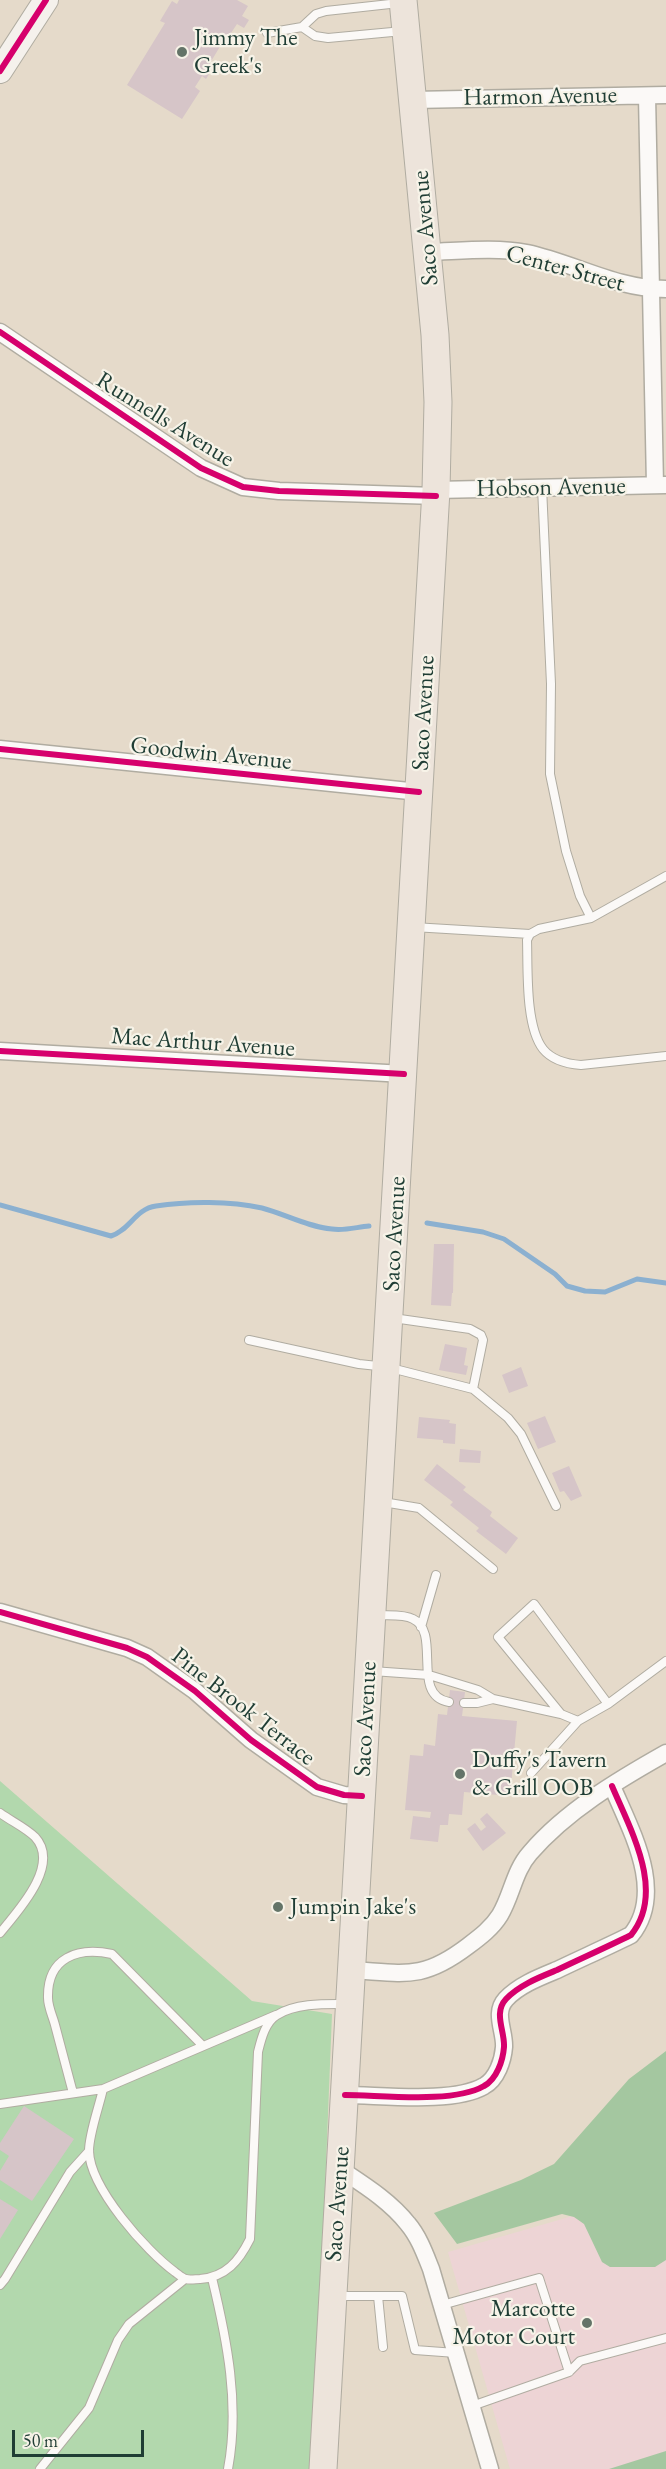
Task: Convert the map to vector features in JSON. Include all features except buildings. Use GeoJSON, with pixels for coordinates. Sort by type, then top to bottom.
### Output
{"type":"FeatureCollection","features":[{"type":"Feature","properties":{"kind":"main road","name":"Saco Avenue"},"geometry":{"type":"LineString","coordinates":[[323,2469],[436,493],[437,363],[429,252],[403,1]]}},
{"type":"Feature","properties":{"kind":"street"},"geometry":{"type":"LineString","coordinates":[[0,71],[46,0]]}},
{"type":"Feature","properties":{"kind":"street"},"geometry":{"type":"LineString","coordinates":[[646,96],[658,289],[661,485]]}},
{"type":"Feature","properties":{"kind":"street","name":"Harmon Avenue"},"geometry":{"type":"LineString","coordinates":[[413,100],[666,96]]}},
{"type":"Feature","properties":{"kind":"street","name":"Center Street"},"geometry":{"type":"LineString","coordinates":[[429,252],[488,250],[526,253],[624,285],[658,289]]}},
{"type":"Feature","properties":{"kind":"street","name":"Runnells Avenue"},"geometry":{"type":"LineString","coordinates":[[0,332],[201,468],[230,482],[252,489],[436,493]]}},
{"type":"Feature","properties":{"kind":"street","name":"Hobson Avenue"},"geometry":{"type":"LineString","coordinates":[[436,493],[542,487],[661,485]]}},
{"type":"Feature","properties":{"kind":"street","name":"Goodwin Avenue"},"geometry":{"type":"LineString","coordinates":[[0,749],[244,776],[419,792]]}},
{"type":"Feature","properties":{"kind":"street","name":"Mac Arthur Avenue"},"geometry":{"type":"LineString","coordinates":[[0,1051],[404,1074]]}},
{"type":"Feature","properties":{"kind":"street","name":"Pine Brook Terrace"},"geometry":{"type":"LineString","coordinates":[[0,1612],[93,1638],[147,1657],[195,1691],[252,1740],[317,1787],[334,1793],[362,1796]]}},
{"type":"Feature","properties":{"kind":"street"},"geometry":{"type":"LineString","coordinates":[[351,1970],[411,1973],[445,1963],[489,1930],[501,1914],[520,1867],[541,1840],[559,1823],[612,1786],[666,1753]]}},
{"type":"Feature","properties":{"kind":"street"},"geometry":{"type":"LineString","coordinates":[[345,2095],[453,2096],[487,2085],[498,2070],[503,2057],[504,2042],[500,2007],[506,1999],[518,1989],[540,1977],[632,1935],[640,1925],[648,1906],[647,1875],[641,1854],[612,1786]]}},
{"type":"Feature","properties":{"kind":"street"},"geometry":{"type":"LineString","coordinates":[[340,2169],[376,2193],[408,2223],[418,2238],[431,2269],[490,2469]]}},
{"type":"Feature","properties":{"kind":"lane"},"geometry":{"type":"LineString","coordinates":[[267,33],[302,27],[316,14],[326,11],[403,1]]}},
{"type":"Feature","properties":{"kind":"lane"},"geometry":{"type":"LineString","coordinates":[[302,27],[315,36],[328,38],[405,31]]}},
{"type":"Feature","properties":{"kind":"lane"},"geometry":{"type":"LineString","coordinates":[[542,487],[551,684],[550,774],[566,851],[580,896],[591,918]]}},
{"type":"Feature","properties":{"kind":"lane"},"geometry":{"type":"LineString","coordinates":[[666,876],[591,918],[538,929],[530,934],[527,940],[534,1030],[543,1049],[555,1059],[567,1064],[581,1065],[666,1056]]}},
{"type":"Feature","properties":{"kind":"lane"},"geometry":{"type":"LineString","coordinates":[[412,927],[530,934]]}},
{"type":"Feature","properties":{"kind":"lane"},"geometry":{"type":"LineString","coordinates":[[390,1317],[476,1331],[483,1340],[473,1389]]}},
{"type":"Feature","properties":{"kind":"lane"},"geometry":{"type":"LineString","coordinates":[[249,1340],[359,1364],[387,1367],[473,1389],[508,1418],[521,1434],[556,1506]]}},
{"type":"Feature","properties":{"kind":"lane"},"geometry":{"type":"LineString","coordinates":[[379,1501],[419,1508],[493,1569]]}},
{"type":"Feature","properties":{"kind":"lane"},"geometry":{"type":"LineString","coordinates":[[421,1628],[436,1575]]}},
{"type":"Feature","properties":{"kind":"lane"},"geometry":{"type":"LineString","coordinates":[[561,1714],[498,1637],[534,1604],[608,1704]]}},
{"type":"Feature","properties":{"kind":"lane"},"geometry":{"type":"LineString","coordinates":[[372,1614],[414,1619],[426,1637],[433,1694],[449,1702]]}},
{"type":"Feature","properties":{"kind":"lane"},"geometry":{"type":"LineString","coordinates":[[531,1773],[578,1721],[608,1704],[666,1661]]}},
{"type":"Feature","properties":{"kind":"lane"},"geometry":{"type":"LineString","coordinates":[[368,1671],[429,1675],[478,1690],[493,1700],[561,1714],[578,1721]]}},
{"type":"Feature","properties":{"kind":"lane"},"geometry":{"type":"LineString","coordinates":[[464,1703],[493,1700]]}},
{"type":"Feature","properties":{"kind":"lane"},"geometry":{"type":"LineString","coordinates":[[0,1814],[35,1838],[44,1855],[40,1876],[0,1933]]}},
{"type":"Feature","properties":{"kind":"lane"},"geometry":{"type":"LineString","coordinates":[[74,2093],[48,1999],[56,1967],[70,1956],[92,1950],[112,1954],[203,2046]]}},
{"type":"Feature","properties":{"kind":"lane"},"geometry":{"type":"LineString","coordinates":[[0,2104],[103,2089],[276,2015],[310,2006],[350,2004]]}},
{"type":"Feature","properties":{"kind":"lane"},"geometry":{"type":"LineString","coordinates":[[39,2469],[89,2408],[118,2340],[129,2324],[185,2279],[212,2278],[228,2270],[242,2256],[250,2239],[258,2052],[265,2030],[276,2015]]}},
{"type":"Feature","properties":{"kind":"lane"},"geometry":{"type":"LineString","coordinates":[[103,2089],[89,2151],[94,2172],[108,2198],[140,2240],[159,2261],[185,2279]]}},
{"type":"Feature","properties":{"kind":"lane"},"geometry":{"type":"LineString","coordinates":[[0,2285],[6,2279],[70,2172],[89,2151]]}},
{"type":"Feature","properties":{"kind":"lane"},"geometry":{"type":"LineString","coordinates":[[212,2278],[230,2370],[232,2421],[228,2469]]}},
{"type":"Feature","properties":{"kind":"lane"},"geometry":{"type":"LineString","coordinates":[[442,2305],[539,2278],[568,2372]]}},
{"type":"Feature","properties":{"kind":"lane"},"geometry":{"type":"LineString","coordinates":[[332,2296],[402,2296],[415,2350],[456,2353]]}},
{"type":"Feature","properties":{"kind":"lane"},"geometry":{"type":"LineString","coordinates":[[378,2296],[383,2347]]}},
{"type":"Feature","properties":{"kind":"lane"},"geometry":{"type":"LineString","coordinates":[[472,2406],[568,2372],[580,2361],[666,2338]]}},
{"type":"Feature","properties":{"kind":"shaded area"},"geometry":{"type":"Polygon","coordinates":[[[666,2189],[666,2469],[510,2469],[448,2252],[666,2189]]]}},
{"type":"Feature","properties":{"kind":"green space"},"geometry":{"type":"Polygon","coordinates":[[[0,1781],[252,2001],[332,2014],[318,2366],[317,2469],[0,2469],[0,1781]]]}},
{"type":"Feature","properties":{"kind":"green space"},"geometry":{"type":"Polygon","coordinates":[[[666,2051],[666,2260],[655,2267],[610,2267],[602,2262],[584,2224],[574,2217],[562,2214],[457,2244],[434,2213],[521,2180],[554,2164],[629,2079],[666,2051]]]}},
{"type":"Feature","properties":{"kind":"green space"},"geometry":{"type":"Polygon","coordinates":[[[666,2451],[666,2469],[609,2469],[666,2451]]]}},
{"type":"Feature","properties":{"kind":"waterway"},"geometry":{"type":"LineString","coordinates":[[0,1205],[111,1236],[118,1233],[143,1211],[168,1204],[236,1204],[262,1208],[314,1226],[332,1229],[369,1226]]}},
{"type":"Feature","properties":{"kind":"waterway"},"geometry":{"type":"LineString","coordinates":[[427,1223],[483,1232],[504,1239],[555,1274],[567,1286],[585,1291],[605,1292],[637,1279],[666,1283]]}},
{"type":"Feature","properties":{"kind":"cycle path"},"geometry":{"type":"LineString","coordinates":[[0,71],[46,0]]}},
{"type":"Feature","properties":{"kind":"cycle path"},"geometry":{"type":"LineString","coordinates":[[0,332],[201,468],[243,487],[279,491],[436,496]]}},
{"type":"Feature","properties":{"kind":"cycle path"},"geometry":{"type":"LineString","coordinates":[[0,749],[419,792]]}},
{"type":"Feature","properties":{"kind":"cycle path"},"geometry":{"type":"LineString","coordinates":[[0,1051],[404,1074]]}},
{"type":"Feature","properties":{"kind":"cycle path"},"geometry":{"type":"LineString","coordinates":[[0,1612],[127,1648],[147,1657],[195,1691],[251,1740],[317,1787],[344,1795],[362,1796]]}},
{"type":"Feature","properties":{"kind":"cycle path"},"geometry":{"type":"LineString","coordinates":[[345,2095],[436,2097],[471,2092],[484,2086],[496,2074],[502,2058],[504,2041],[500,2010],[506,1999],[530,1982],[631,1935],[641,1918],[645,1900],[645,1881],[636,1842],[612,1786]]}},
{"type":"Feature","properties":{"kind":"place","name":"Jimmy The Greek's"},"geometry":{"type":"Point","coordinates":[182,52]}},
{"type":"Feature","properties":{"kind":"place","name":"Duffy's Tavern & Grill OOB"},"geometry":{"type":"Point","coordinates":[460,1774]}},
{"type":"Feature","properties":{"kind":"place","name":"Jumpin Jake's"},"geometry":{"type":"Point","coordinates":[278,1907]}},
{"type":"Feature","properties":{"kind":"place","name":"Marcotte Motor Court"},"geometry":{"type":"Point","coordinates":[587,2323]}}]}
